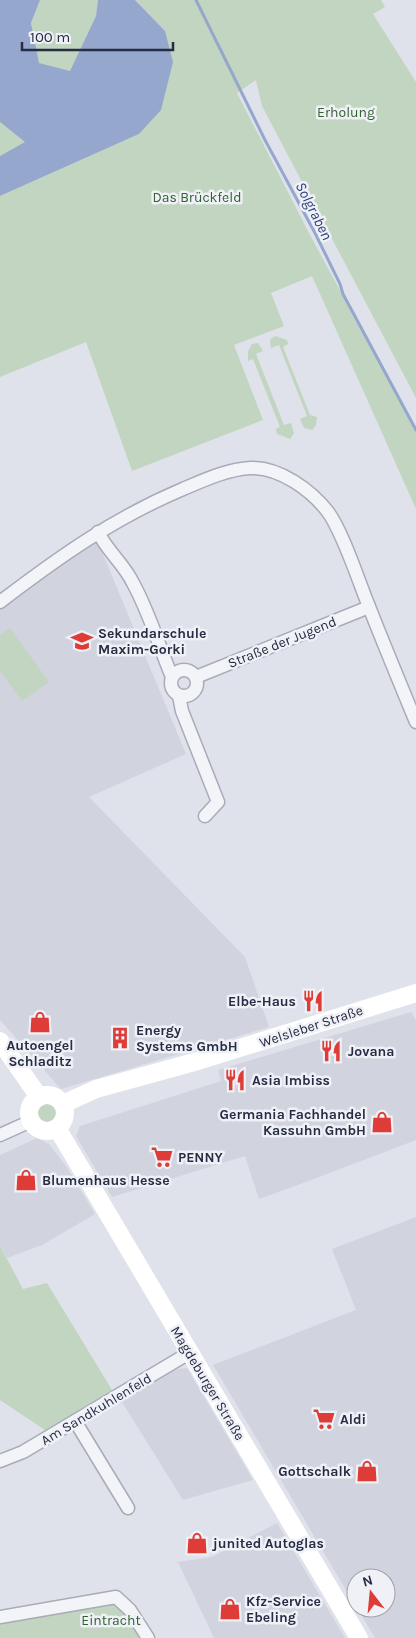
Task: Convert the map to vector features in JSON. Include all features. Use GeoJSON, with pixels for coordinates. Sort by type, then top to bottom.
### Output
{"type":"FeatureCollection","features":[{"type":"Feature","properties":{"kind":"main road","name":"Welsleber Straße"},"geometry":{"type":"LineString","coordinates":[[63,1104],[96,1089],[198,1061],[416,993]]}},
{"type":"Feature","properties":{"kind":"main road"},"geometry":{"type":"LineString","coordinates":[[0,1041],[39,1097]]}},
{"type":"Feature","properties":{"kind":"main road"},"geometry":{"type":"LineString","coordinates":[[52,1095],[63,1104],[64,1119],[57,1128],[51,1131],[40,1130],[31,1121],[29,1109],[32,1102],[39,1097],[52,1095]]}},
{"type":"Feature","properties":{"kind":"main road","name":"Magdeburger Straße"},"geometry":{"type":"LineString","coordinates":[[57,1128],[359,1638]]}},
{"type":"Feature","properties":{"kind":"street"},"geometry":{"type":"LineString","coordinates":[[0,602],[62,555],[148,504],[227,472],[252,468],[276,472],[303,488],[329,514],[416,722]]}},
{"type":"Feature","properties":{"kind":"street"},"geometry":{"type":"LineString","coordinates":[[98,532],[106,547],[124,566],[134,583],[172,677],[172,690],[179,696],[182,711],[218,802],[205,816]]}},
{"type":"Feature","properties":{"kind":"street","name":"Straße der Jugend"},"geometry":{"type":"LineString","coordinates":[[172,677],[184,670],[189,671],[196,677],[369,607]]}},
{"type":"Feature","properties":{"kind":"street"},"geometry":{"type":"LineString","coordinates":[[179,696],[188,696],[194,692],[197,682],[196,677]]}},
{"type":"Feature","properties":{"kind":"street"},"geometry":{"type":"LineString","coordinates":[[0,1135],[31,1121]]}},
{"type":"Feature","properties":{"kind":"street","name":"Am Sandkuhlenfeld"},"geometry":{"type":"LineString","coordinates":[[0,1461],[23,1452],[189,1353]]}},
{"type":"Feature","properties":{"kind":"street"},"geometry":{"type":"LineString","coordinates":[[75,1421],[128,1508]]}},
{"type":"Feature","properties":{"kind":"street"},"geometry":{"type":"LineString","coordinates":[[0,1617],[116,1598],[130,1610],[148,1638]]}},
{"type":"Feature","properties":{"kind":"shaded area"},"geometry":{"type":"Polygon","coordinates":[[[95,535],[186,754],[89,797],[245,957],[269,1027],[61,1089],[0,1020],[0,606],[95,535]]]}},
{"type":"Feature","properties":{"kind":"shaded area"},"geometry":{"type":"Polygon","coordinates":[[[411,1012],[416,1020],[416,1140],[306,1182],[259,1199],[245,1156],[112,1197],[76,1136],[80,1126],[221,1081],[218,1070],[411,1012]]]}},
{"type":"Feature","properties":{"kind":"shaded area"},"geometry":{"type":"Polygon","coordinates":[[[37,1138],[49,1144],[66,1166],[95,1214],[42,1245],[7,1258],[0,1246],[0,1155],[37,1138]]]}},
{"type":"Feature","properties":{"kind":"shaded area"},"geometry":{"type":"Polygon","coordinates":[[[416,1217],[416,1638],[375,1638],[363,1618],[396,1618],[396,1568],[346,1568],[346,1590],[213,1365],[356,1310],[332,1249],[416,1217]]]}},
{"type":"Feature","properties":{"kind":"shaded area"},"geometry":{"type":"Polygon","coordinates":[[[187,1368],[253,1480],[183,1500],[122,1402],[177,1369],[187,1368]]]}},
{"type":"Feature","properties":{"kind":"shaded area"},"geometry":{"type":"Polygon","coordinates":[[[277,1523],[345,1638],[214,1638],[178,1562],[212,1557],[277,1523]]]}},
{"type":"Feature","properties":{"kind":"green space"},"geometry":{"type":"Polygon","coordinates":[[[40,0],[98,0],[96,16],[70,72],[38,63],[31,23],[40,0]]]}},
{"type":"Feature","properties":{"kind":"green space"},"geometry":{"type":"Polygon","coordinates":[[[135,0],[381,0],[385,7],[373,14],[416,82],[416,398],[262,106],[256,80],[237,93],[309,233],[416,431],[416,509],[312,276],[271,293],[284,326],[234,345],[263,420],[132,471],[86,342],[0,377],[0,196],[139,134],[165,31],[135,0]]]}},
{"type":"Feature","properties":{"kind":"green space"},"geometry":{"type":"Polygon","coordinates":[[[0,122],[26,142],[0,156],[0,122]]]}},
{"type":"Feature","properties":{"kind":"green space"},"geometry":{"type":"Polygon","coordinates":[[[275,336],[287,340],[288,344],[283,347],[310,415],[317,417],[316,425],[312,430],[304,428],[300,419],[307,416],[279,345],[271,348],[270,340],[275,336]]]}},
{"type":"Feature","properties":{"kind":"green space"},"geometry":{"type":"Polygon","coordinates":[[[258,343],[263,351],[256,354],[284,425],[291,423],[294,433],[290,439],[277,434],[276,429],[280,427],[253,359],[248,361],[248,351],[252,344],[258,343]]]}},
{"type":"Feature","properties":{"kind":"green space"},"geometry":{"type":"Polygon","coordinates":[[[10,628],[49,682],[22,701],[0,671],[0,635],[10,628]]]}},
{"type":"Feature","properties":{"kind":"green space"},"geometry":{"type":"Polygon","coordinates":[[[47,1104],[53,1107],[56,1113],[53,1119],[47,1122],[41,1119],[38,1113],[41,1107],[47,1104]]]}},
{"type":"Feature","properties":{"kind":"green space"},"geometry":{"type":"Polygon","coordinates":[[[0,1246],[23,1289],[47,1283],[112,1390],[45,1430],[0,1400],[0,1246]]]}},
{"type":"Feature","properties":{"kind":"green space","name":"Eintracht"},"geometry":{"type":"Polygon","coordinates":[[[116,1602],[142,1638],[0,1638],[0,1621],[116,1602]]]}},
{"type":"Feature","properties":{"kind":"water"},"geometry":{"type":"Polygon","coordinates":[[[0,0],[40,0],[31,23],[39,63],[70,71],[96,16],[98,0],[135,0],[165,31],[173,62],[161,110],[139,134],[0,196],[0,156],[25,142],[0,122],[0,0]]]}},
{"type":"Feature","properties":{"kind":"waterway","name":"Solgraben"},"geometry":{"type":"LineString","coordinates":[[196,0],[265,140],[315,233],[343,294],[416,430]]}},
{"type":"Feature","properties":{"kind":"place","name":"Sekundarschule Maxim-Gorki"},"geometry":{"type":"Point","coordinates":[82,641]}},
{"type":"Feature","properties":{"kind":"place","name":"Elbe-Haus"},"geometry":{"type":"Point","coordinates":[313,1001]}},
{"type":"Feature","properties":{"kind":"place","name":"Autoengel Schladitz"},"geometry":{"type":"Point","coordinates":[40,1022]}},
{"type":"Feature","properties":{"kind":"place","name":"Energy Systems GmbH"},"geometry":{"type":"Point","coordinates":[120,1038]}},
{"type":"Feature","properties":{"kind":"place","name":"Jovana"},"geometry":{"type":"Point","coordinates":[331,1051]}},
{"type":"Feature","properties":{"kind":"place","name":"Asia Imbiss"},"geometry":{"type":"Point","coordinates":[235,1080]}},
{"type":"Feature","properties":{"kind":"place","name":"Germania Fachhandel Kassuhn GmbH"},"geometry":{"type":"Point","coordinates":[382,1122]}},
{"type":"Feature","properties":{"kind":"place","name":"PENNY"},"geometry":{"type":"Point","coordinates":[162,1157]}},
{"type":"Feature","properties":{"kind":"place","name":"Blumenhaus Hesse"},"geometry":{"type":"Point","coordinates":[26,1180]}},
{"type":"Feature","properties":{"kind":"place","name":"Aldi"},"geometry":{"type":"Point","coordinates":[324,1419]}},
{"type":"Feature","properties":{"kind":"place","name":"Gottschalk"},"geometry":{"type":"Point","coordinates":[367,1471]}},
{"type":"Feature","properties":{"kind":"place","name":"junited Autoglas"},"geometry":{"type":"Point","coordinates":[197,1543]}},
{"type":"Feature","properties":{"kind":"place","name":"Kfz-Service Ebeling"},"geometry":{"type":"Point","coordinates":[230,1609]}},
{"type":"Feature","properties":{"kind":"park label","name":"Erholung"},"geometry":{"type":"Point","coordinates":[346,112]}},
{"type":"Feature","properties":{"kind":"park label","name":"Das Brückfeld"},"geometry":{"type":"Point","coordinates":[197,197]}}]}
